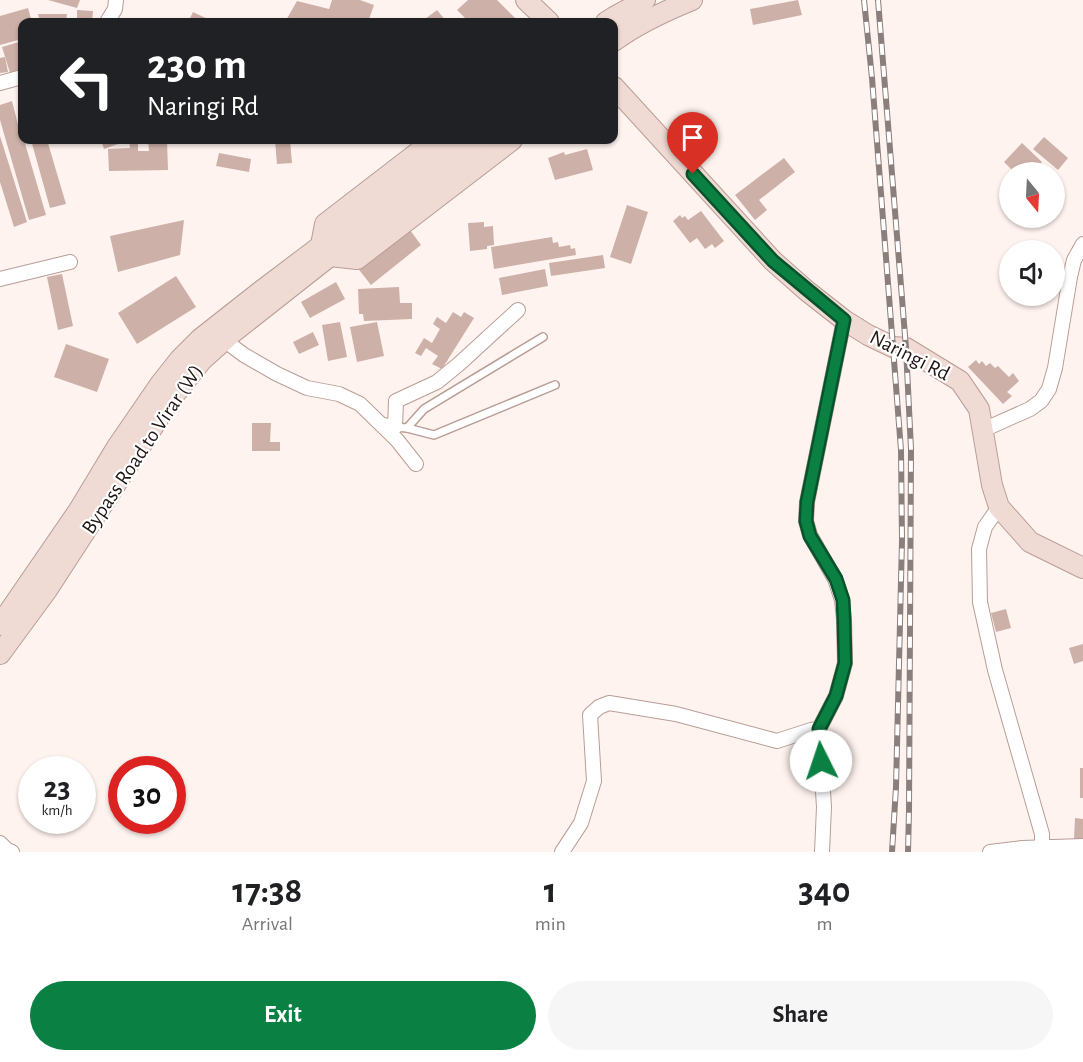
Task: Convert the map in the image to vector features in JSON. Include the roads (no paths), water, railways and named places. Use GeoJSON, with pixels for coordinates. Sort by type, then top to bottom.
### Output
{"type":"FeatureCollection","features":[{"type":"Feature","properties":{"kind":"main road"},"geometry":{"type":"LineString","coordinates":[[526,0],[545,18]]}},
{"type":"Feature","properties":{"kind":"main road"},"geometry":{"type":"LineString","coordinates":[[612,18],[645,0]]}},
{"type":"Feature","properties":{"kind":"main road"},"geometry":{"type":"LineString","coordinates":[[618,38],[664,11],[692,0]]}},
{"type":"Feature","properties":{"kind":"main road","name":"Naringi Rd"},"geometry":{"type":"LineString","coordinates":[[618,91],[773,261],[844,320],[868,335],[893,346],[906,348],[960,381],[979,409],[992,485],[999,507],[1030,542],[1083,568]]}},
{"type":"Feature","properties":{"kind":"main road"},"geometry":{"type":"LineString","coordinates":[[325,250],[325,224],[429,144]]}},
{"type":"Feature","properties":{"kind":"main road"},"geometry":{"type":"LineString","coordinates":[[0,625],[79,510],[117,447],[180,359],[200,339],[361,224],[454,144]]}},
{"type":"Feature","properties":{"kind":"main road"},"geometry":{"type":"LineString","coordinates":[[361,224],[413,195],[479,144]]}},
{"type":"Feature","properties":{"kind":"main road"},"geometry":{"type":"LineString","coordinates":[[325,250],[357,259],[507,144]]}},
{"type":"Feature","properties":{"kind":"main road","name":"Bypass Road to Virar (W)"},"geometry":{"type":"LineString","coordinates":[[0,654],[47,590],[171,399],[202,360],[325,250]]}},
{"type":"Feature","properties":{"kind":"street"},"geometry":{"type":"LineString","coordinates":[[109,18],[115,9],[116,0]]}},
{"type":"Feature","properties":{"kind":"street"},"geometry":{"type":"LineString","coordinates":[[0,83],[18,77]]}},
{"type":"Feature","properties":{"kind":"street"},"geometry":{"type":"LineString","coordinates":[[983,430],[1030,409],[1041,401],[1049,389],[1055,368],[1070,277],[1074,261],[1082,246]]}},
{"type":"Feature","properties":{"kind":"street"},"geometry":{"type":"LineString","coordinates":[[0,279],[70,262]]}},
{"type":"Feature","properties":{"kind":"street"},"geometry":{"type":"LineString","coordinates":[[416,464],[398,441],[395,426],[396,401],[437,382],[518,310]]}},
{"type":"Feature","properties":{"kind":"street"},"geometry":{"type":"LineString","coordinates":[[822,852],[824,807],[819,729],[836,696],[845,663],[844,620],[843,600],[836,579],[810,536],[806,521],[807,502],[844,320]]}},
{"type":"Feature","properties":{"kind":"street"},"geometry":{"type":"LineString","coordinates":[[224,340],[244,355],[277,374],[307,388],[339,393],[395,426]]}},
{"type":"Feature","properties":{"kind":"street"},"geometry":{"type":"LineString","coordinates":[[999,507],[985,527],[979,549],[980,602],[995,670],[1042,834],[1042,850]]}},
{"type":"Feature","properties":{"kind":"street"},"geometry":{"type":"LineString","coordinates":[[562,852],[581,823],[594,781],[590,715],[599,707],[609,703],[676,714],[777,741],[819,729]]}},
{"type":"Feature","properties":{"kind":"street"},"geometry":{"type":"LineString","coordinates":[[0,843],[12,852]]}},
{"type":"Feature","properties":{"kind":"street"},"geometry":{"type":"LineString","coordinates":[[990,852],[1083,846]]}},
{"type":"Feature","properties":{"kind":"lane"},"geometry":{"type":"LineString","coordinates":[[395,426],[543,337]]}},
{"type":"Feature","properties":{"kind":"lane"},"geometry":{"type":"LineString","coordinates":[[395,426],[434,435],[555,385]]}},
{"type":"Feature","properties":{"kind":"railway"},"geometry":{"type":"LineString","coordinates":[[864,0],[901,450],[902,540],[896,787],[892,852]]}},
{"type":"Feature","properties":{"kind":"railway"},"geometry":{"type":"LineString","coordinates":[[878,0],[906,348],[911,449],[908,852]]}}]}
